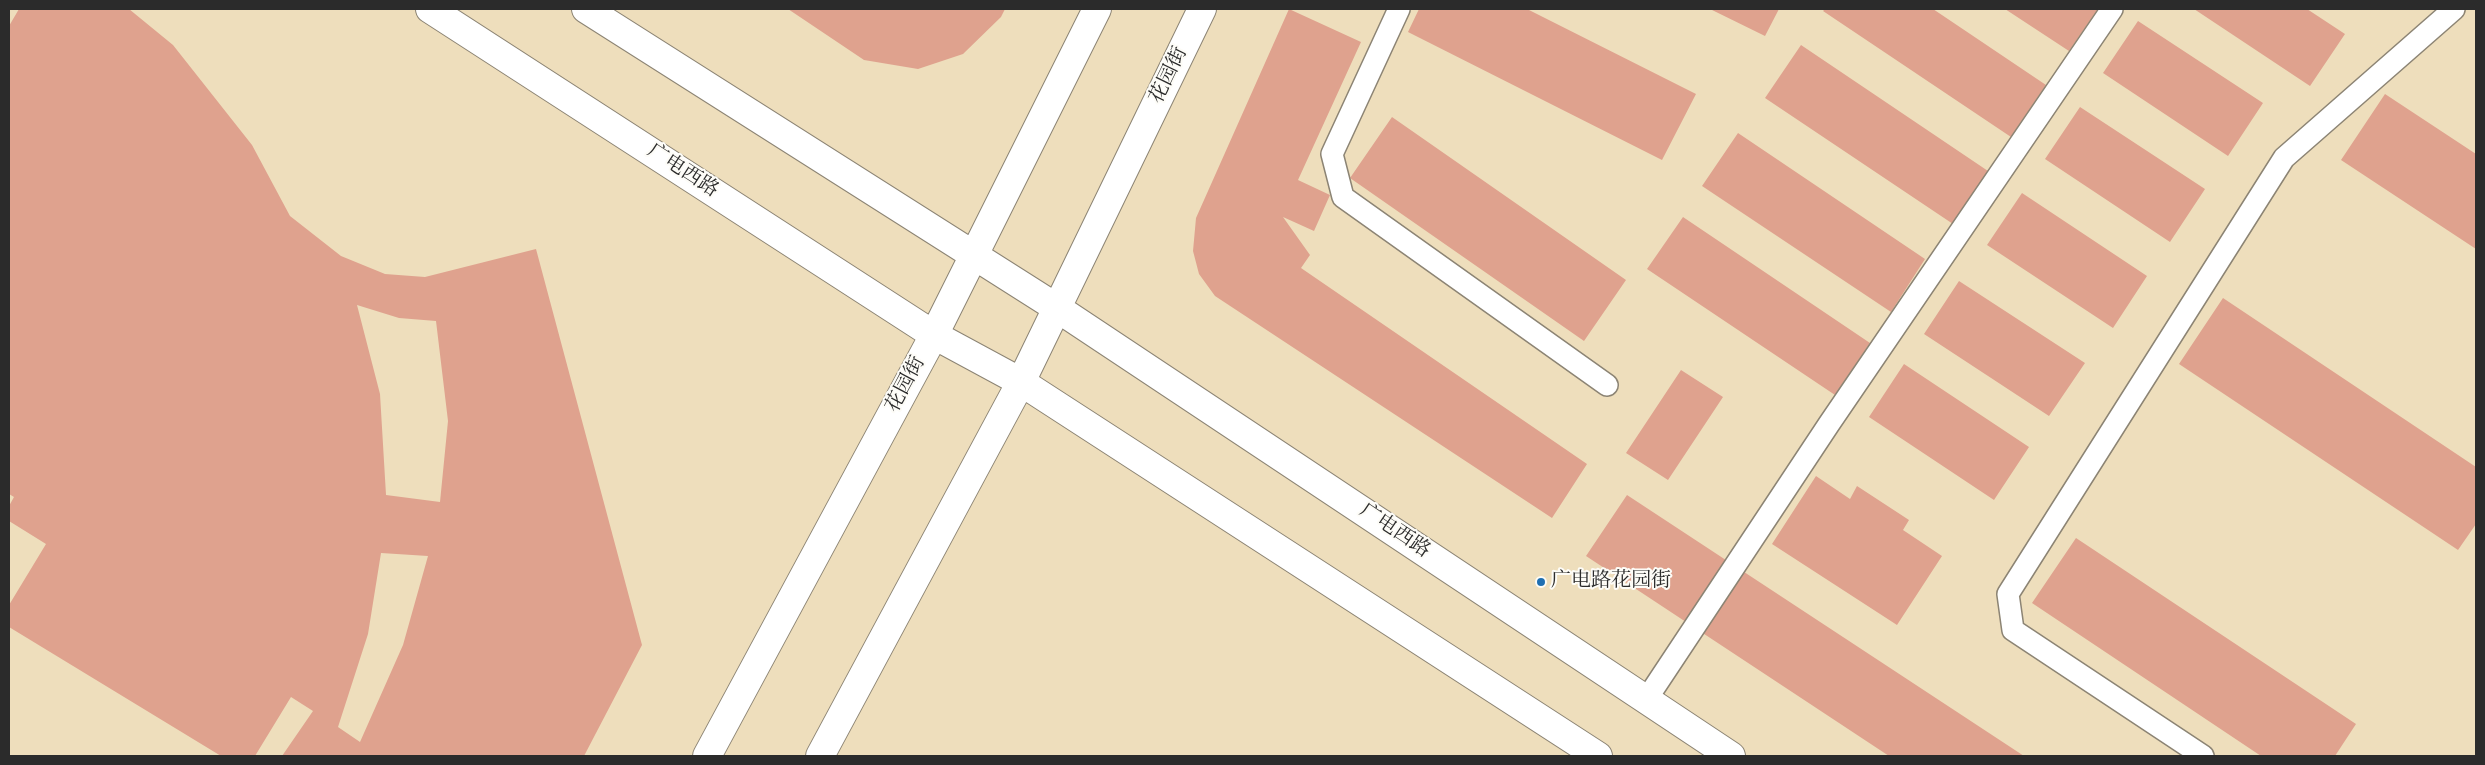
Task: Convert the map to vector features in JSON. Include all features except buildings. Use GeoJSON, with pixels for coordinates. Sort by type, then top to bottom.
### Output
{"type":"FeatureCollection","features":[{"type":"Feature","properties":{"kind":"main road","name":"广电西路"},"geometry":{"type":"LineString","coordinates":[[430,9],[934,335],[1021,382],[1598,756]]}},
{"type":"Feature","properties":{"kind":"main road"},"geometry":{"type":"LineString","coordinates":[[586,9],[975,256]]}},
{"type":"Feature","properties":{"kind":"main road","name":"花园街"},"geometry":{"type":"LineString","coordinates":[[707,756],[934,335],[1097,9]]}},
{"type":"Feature","properties":{"kind":"main road","name":"花园街"},"geometry":{"type":"LineString","coordinates":[[820,756],[1021,382],[1202,9]]}},
{"type":"Feature","properties":{"kind":"main road","name":"广电西路"},"geometry":{"type":"LineString","coordinates":[[975,256],[1057,308],[1731,756]]}},
{"type":"Feature","properties":{"kind":"lane"},"geometry":{"type":"LineString","coordinates":[[1398,9],[1332,154],[1343,197],[1607,385]]}},
{"type":"Feature","properties":{"kind":"lane"},"geometry":{"type":"LineString","coordinates":[[1646,700],[1830,424],[2112,9]]}},
{"type":"Feature","properties":{"kind":"lane"},"geometry":{"type":"LineString","coordinates":[[2203,756],[2013,630],[2008,594],[2284,158],[2454,9]]}},
{"type":"Feature","properties":{"kind":"place","name":"广电路花园街"},"geometry":{"type":"Point","coordinates":[1541,582]}}]}
